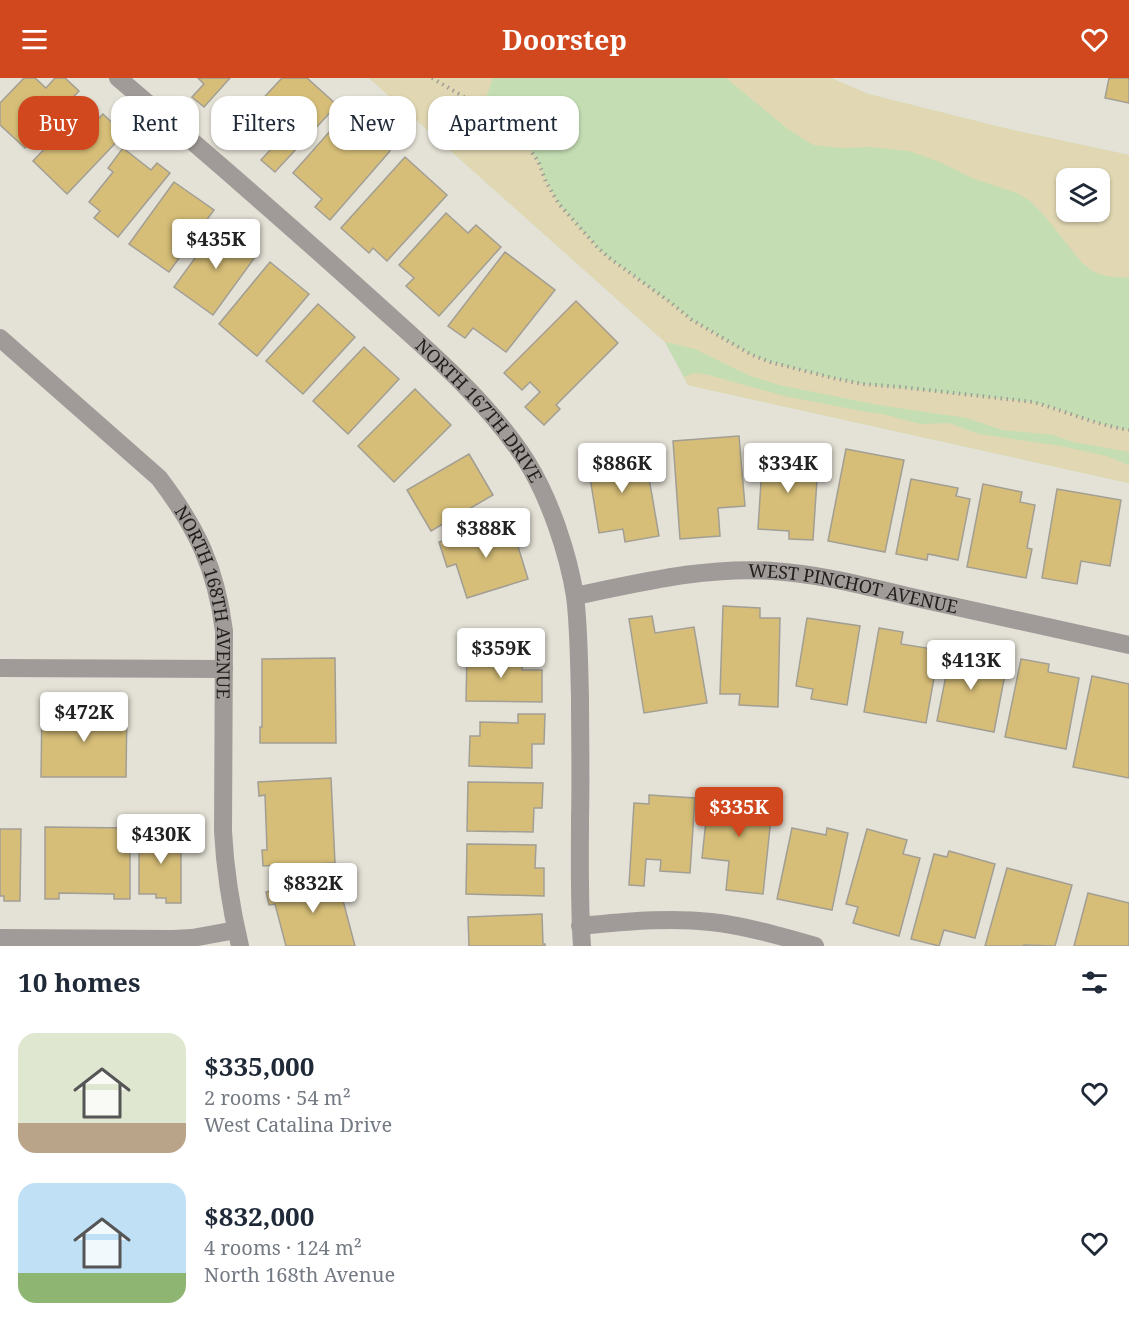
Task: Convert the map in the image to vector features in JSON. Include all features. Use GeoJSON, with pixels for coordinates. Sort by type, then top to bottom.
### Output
{"type":"FeatureCollection","features":[{"type":"Feature","properties":{"kind":"street","name":"NORTH 167TH DRIVE"},"geometry":{"type":"LineString","coordinates":[[118,78],[280,217],[463,384],[510,438],[541,489],[564,551],[574,596],[579,664],[582,946]]}},
{"type":"Feature","properties":{"kind":"street","name":"NORTH 168TH AVENUE"},"geometry":{"type":"LineString","coordinates":[[0,338],[159,478],[193,527],[205,552],[214,578],[224,631],[224,853],[229,895],[238,938]]}},
{"type":"Feature","properties":{"kind":"street","name":"WEST PINCHOT AVENUE"},"geometry":{"type":"LineString","coordinates":[[574,596],[693,574],[772,571],[814,576],[870,587],[1129,645]]}},
{"type":"Feature","properties":{"kind":"street"},"geometry":{"type":"LineString","coordinates":[[0,668],[224,669]]}},
{"type":"Feature","properties":{"kind":"street"},"geometry":{"type":"LineString","coordinates":[[580,926],[660,921],[710,922],[749,928],[815,946]]}},
{"type":"Feature","properties":{"kind":"street"},"geometry":{"type":"LineString","coordinates":[[0,938],[238,938]]}},
{"type":"Feature","properties":{"kind":"path"},"geometry":{"type":"LineString","coordinates":[[432,78],[469,100],[523,140],[538,161],[546,182],[559,204],[608,257],[692,320],[752,355],[780,365],[862,384],[1033,402],[1094,423],[1129,430]]}},
{"type":"Feature","properties":{"kind":"green space"},"geometry":{"type":"Polygon","coordinates":[[[369,78],[831,78],[868,94],[1008,129],[1129,155],[1129,483],[688,385],[665,342],[450,150],[579,150],[579,96],[428,96],[428,131],[416,120],[416,96],[389,96],[369,78]]]}},
{"type":"Feature","properties":{"kind":"sand"},"geometry":{"type":"Polygon","coordinates":[[[369,78],[493,78],[487,96],[428,96],[428,131],[416,120],[416,96],[389,96],[369,78]]]}},
{"type":"Feature","properties":{"kind":"sand"},"geometry":{"type":"Polygon","coordinates":[[[726,78],[831,78],[868,94],[1008,129],[1129,155],[1129,278],[1106,276],[1094,272],[1082,263],[1043,214],[1030,201],[1017,193],[972,178],[940,162],[909,151],[813,145],[789,130],[726,78]]]}},
{"type":"Feature","properties":{"kind":"sand"},"geometry":{"type":"Polygon","coordinates":[[[450,150],[531,150],[559,204],[598,248],[692,320],[752,355],[770,362],[862,384],[1042,404],[1099,423],[1129,430],[1129,452],[1073,442],[1053,435],[1002,430],[967,418],[878,405],[779,385],[748,375],[695,349],[665,342],[450,150]]]}},
{"type":"Feature","properties":{"kind":"sand"},"geometry":{"type":"Polygon","coordinates":[[[694,373],[784,396],[883,414],[921,424],[949,423],[979,434],[1061,446],[1106,456],[1129,465],[1129,483],[688,385],[684,377],[694,373]]]}},
{"type":"Feature","properties":{"kind":"building"},"geometry":{"type":"Polygon","coordinates":[[[24,78],[35,78],[46,88],[55,78],[65,78],[79,91],[74,96],[18,96],[18,142],[0,125],[0,103],[24,78]]]}},
{"type":"Feature","properties":{"kind":"building"},"geometry":{"type":"Polygon","coordinates":[[[198,78],[230,78],[214,96],[211,96],[204,107],[199,103],[199,96],[193,96],[204,84],[198,78]]]}},
{"type":"Feature","properties":{"kind":"building"},"geometry":{"type":"Polygon","coordinates":[[[282,78],[307,78],[329,98],[329,114],[317,127],[317,96],[265,96],[282,78]]]}},
{"type":"Feature","properties":{"kind":"building"},"geometry":{"type":"Polygon","coordinates":[[[1109,78],[1129,78],[1129,103],[1105,98],[1109,78]]]}},
{"type":"Feature","properties":{"kind":"building"},"geometry":{"type":"Polygon","coordinates":[[[103,114],[111,122],[111,148],[67,194],[33,161],[43,150],[99,150],[99,118],[103,114]]]}},
{"type":"Feature","properties":{"kind":"building"},"geometry":{"type":"Polygon","coordinates":[[[329,132],[329,150],[390,151],[330,220],[315,207],[322,199],[293,173],[313,150],[317,150],[317,146],[329,132]]]}},
{"type":"Feature","properties":{"kind":"building"},"geometry":{"type":"Polygon","coordinates":[[[122,150],[126,150],[151,170],[157,163],[170,173],[118,237],[94,218],[100,211],[89,202],[113,172],[108,168],[122,150]]]}},
{"type":"Feature","properties":{"kind":"building"},"geometry":{"type":"Polygon","coordinates":[[[270,150],[295,150],[275,172],[261,160],[270,150]]]}},
{"type":"Feature","properties":{"kind":"building"},"geometry":{"type":"Polygon","coordinates":[[[405,157],[447,195],[387,261],[373,248],[369,253],[341,228],[405,157]]]}},
{"type":"Feature","properties":{"kind":"building"},"geometry":{"type":"Polygon","coordinates":[[[174,182],[214,210],[169,272],[129,244],[174,182]]]}},
{"type":"Feature","properties":{"kind":"building"},"geometry":{"type":"Polygon","coordinates":[[[446,213],[468,233],[476,225],[501,247],[439,316],[406,286],[414,278],[399,265],[446,213]]]}},
{"type":"Feature","properties":{"kind":"building"},"geometry":{"type":"Polygon","coordinates":[[[219,225],[258,253],[213,315],[174,287],[219,225]]]}},
{"type":"Feature","properties":{"kind":"building"},"geometry":{"type":"Polygon","coordinates":[[[505,252],[555,290],[506,352],[473,328],[465,338],[448,326],[505,252]]]}},
{"type":"Feature","properties":{"kind":"building"},"geometry":{"type":"Polygon","coordinates":[[[270,262],[309,294],[257,356],[219,324],[270,262]]]}},
{"type":"Feature","properties":{"kind":"building"},"geometry":{"type":"Polygon","coordinates":[[[576,301],[618,343],[556,405],[560,409],[544,425],[525,407],[540,392],[530,382],[522,390],[504,373],[576,301]]]}},
{"type":"Feature","properties":{"kind":"building"},"geometry":{"type":"Polygon","coordinates":[[[318,304],[355,337],[303,394],[266,361],[318,304]]]}},
{"type":"Feature","properties":{"kind":"building"},"geometry":{"type":"Polygon","coordinates":[[[364,347],[399,379],[348,434],[313,401],[364,347]]]}},
{"type":"Feature","properties":{"kind":"building"},"geometry":{"type":"Polygon","coordinates":[[[415,389],[451,425],[394,482],[358,446],[415,389]]]}},
{"type":"Feature","properties":{"kind":"building"},"geometry":{"type":"Polygon","coordinates":[[[739,436],[745,506],[718,508],[720,536],[680,539],[673,441],[739,436]]]}},
{"type":"Feature","properties":{"kind":"building"},"geometry":{"type":"Polygon","coordinates":[[[623,447],[625,459],[645,455],[659,536],[625,542],[623,529],[599,533],[586,453],[623,447]]]}},
{"type":"Feature","properties":{"kind":"building"},"geometry":{"type":"Polygon","coordinates":[[[846,449],[904,460],[885,552],[828,541],[846,449]]]}},
{"type":"Feature","properties":{"kind":"building"},"geometry":{"type":"Polygon","coordinates":[[[763,450],[801,452],[801,463],[818,464],[813,540],[789,539],[789,531],[758,529],[763,450]]]}},
{"type":"Feature","properties":{"kind":"building"},"geometry":{"type":"Polygon","coordinates":[[[469,454],[493,495],[431,531],[407,490],[469,454]]]}},
{"type":"Feature","properties":{"kind":"building"},"geometry":{"type":"Polygon","coordinates":[[[911,479],[958,488],[956,496],[970,499],[958,560],[928,554],[927,560],[896,554],[911,479]]]}},
{"type":"Feature","properties":{"kind":"building"},"geometry":{"type":"Polygon","coordinates":[[[983,484],[1022,492],[1020,502],[1035,505],[1027,548],[1032,549],[1026,578],[967,567],[983,484]]]}},
{"type":"Feature","properties":{"kind":"building"},"geometry":{"type":"Polygon","coordinates":[[[1057,489],[1121,500],[1110,566],[1081,561],[1077,584],[1042,578],[1057,489]]]}},
{"type":"Feature","properties":{"kind":"building"},"geometry":{"type":"Polygon","coordinates":[[[510,520],[528,579],[467,598],[456,564],[447,567],[439,542],[510,520]]]}},
{"type":"Feature","properties":{"kind":"building"},"geometry":{"type":"Polygon","coordinates":[[[723,606],[760,608],[760,618],[780,618],[778,707],[739,705],[740,694],[720,694],[723,606]]]}},
{"type":"Feature","properties":{"kind":"building"},"geometry":{"type":"Polygon","coordinates":[[[652,616],[655,633],[694,627],[707,703],[644,713],[629,619],[652,616]]]}},
{"type":"Feature","properties":{"kind":"building"},"geometry":{"type":"Polygon","coordinates":[[[807,618],[860,626],[847,705],[811,699],[813,689],[796,686],[807,618]]]}},
{"type":"Feature","properties":{"kind":"building"},"geometry":{"type":"Polygon","coordinates":[[[879,628],[903,632],[901,644],[939,650],[926,723],[864,712],[879,628]]]}},
{"type":"Feature","properties":{"kind":"building"},"geometry":{"type":"Polygon","coordinates":[[[952,645],[985,651],[983,664],[1006,669],[994,732],[937,721],[952,645]]]}},
{"type":"Feature","properties":{"kind":"building"},"geometry":{"type":"Polygon","coordinates":[[[467,652],[523,653],[522,670],[542,670],[542,702],[466,701],[467,652]]]}},
{"type":"Feature","properties":{"kind":"building"},"geometry":{"type":"Polygon","coordinates":[[[335,658],[336,743],[260,743],[262,659],[335,658]]]}},
{"type":"Feature","properties":{"kind":"building"},"geometry":{"type":"Polygon","coordinates":[[[1021,659],[1049,664],[1048,672],[1079,678],[1066,749],[1005,737],[1021,659]]]}},
{"type":"Feature","properties":{"kind":"building"},"geometry":{"type":"Polygon","coordinates":[[[1092,676],[1129,684],[1129,778],[1073,767],[1092,676]]]}},
{"type":"Feature","properties":{"kind":"building"},"geometry":{"type":"Polygon","coordinates":[[[42,705],[58,705],[58,710],[113,711],[113,705],[127,705],[126,777],[41,777],[42,705]]]}},
{"type":"Feature","properties":{"kind":"building"},"geometry":{"type":"Polygon","coordinates":[[[518,714],[545,714],[544,744],[532,744],[532,768],[469,766],[470,736],[480,736],[480,722],[518,723],[518,714]]]}},
{"type":"Feature","properties":{"kind":"building"},"geometry":{"type":"Polygon","coordinates":[[[331,778],[335,863],[263,866],[262,850],[267,850],[265,795],[259,796],[258,782],[331,778]]]}},
{"type":"Feature","properties":{"kind":"building"},"geometry":{"type":"Polygon","coordinates":[[[468,782],[543,783],[542,808],[534,808],[533,832],[467,831],[468,782]]]}},
{"type":"Feature","properties":{"kind":"building"},"geometry":{"type":"Polygon","coordinates":[[[709,792],[773,799],[763,894],[726,890],[729,861],[702,858],[709,792]]]}},
{"type":"Feature","properties":{"kind":"building"},"geometry":{"type":"Polygon","coordinates":[[[649,795],[695,798],[690,873],[660,871],[661,860],[646,859],[644,886],[629,885],[634,803],[649,804],[649,795]]]}},
{"type":"Feature","properties":{"kind":"building"},"geometry":{"type":"Polygon","coordinates":[[[45,827],[130,828],[130,899],[114,899],[114,894],[59,893],[59,899],[45,899],[45,827]]]}},
{"type":"Feature","properties":{"kind":"building"},"geometry":{"type":"Polygon","coordinates":[[[792,828],[826,835],[827,828],[848,833],[832,910],[777,899],[792,828]]]}},
{"type":"Feature","properties":{"kind":"building"},"geometry":{"type":"Polygon","coordinates":[[[0,829],[21,829],[20,901],[4,901],[4,896],[0,896],[0,829]]]}},
{"type":"Feature","properties":{"kind":"building"},"geometry":{"type":"Polygon","coordinates":[[[165,829],[181,829],[181,903],[166,903],[166,898],[156,898],[156,894],[139,894],[139,833],[165,833],[165,829]]]}},
{"type":"Feature","properties":{"kind":"building"},"geometry":{"type":"Polygon","coordinates":[[[867,829],[907,840],[903,854],[920,858],[899,936],[853,923],[858,907],[846,904],[867,829]]]}},
{"type":"Feature","properties":{"kind":"building"},"geometry":{"type":"Polygon","coordinates":[[[467,844],[536,845],[535,868],[544,868],[544,896],[466,894],[467,844]]]}},
{"type":"Feature","properties":{"kind":"building"},"geometry":{"type":"Polygon","coordinates":[[[949,851],[995,864],[975,938],[944,930],[939,946],[911,939],[934,854],[947,857],[949,851]]]}},
{"type":"Feature","properties":{"kind":"building"},"geometry":{"type":"Polygon","coordinates":[[[1007,868],[1072,885],[1055,946],[985,946],[1007,868]]]}},
{"type":"Feature","properties":{"kind":"building"},"geometry":{"type":"Polygon","coordinates":[[[336,874],[355,946],[286,946],[275,904],[269,905],[266,892],[336,874]]]}},
{"type":"Feature","properties":{"kind":"building"},"geometry":{"type":"Polygon","coordinates":[[[1088,893],[1129,903],[1129,946],[1074,946],[1088,893]]]}},
{"type":"Feature","properties":{"kind":"building"},"geometry":{"type":"Polygon","coordinates":[[[542,914],[543,944],[545,946],[469,946],[468,917],[542,914]]]}}]}
